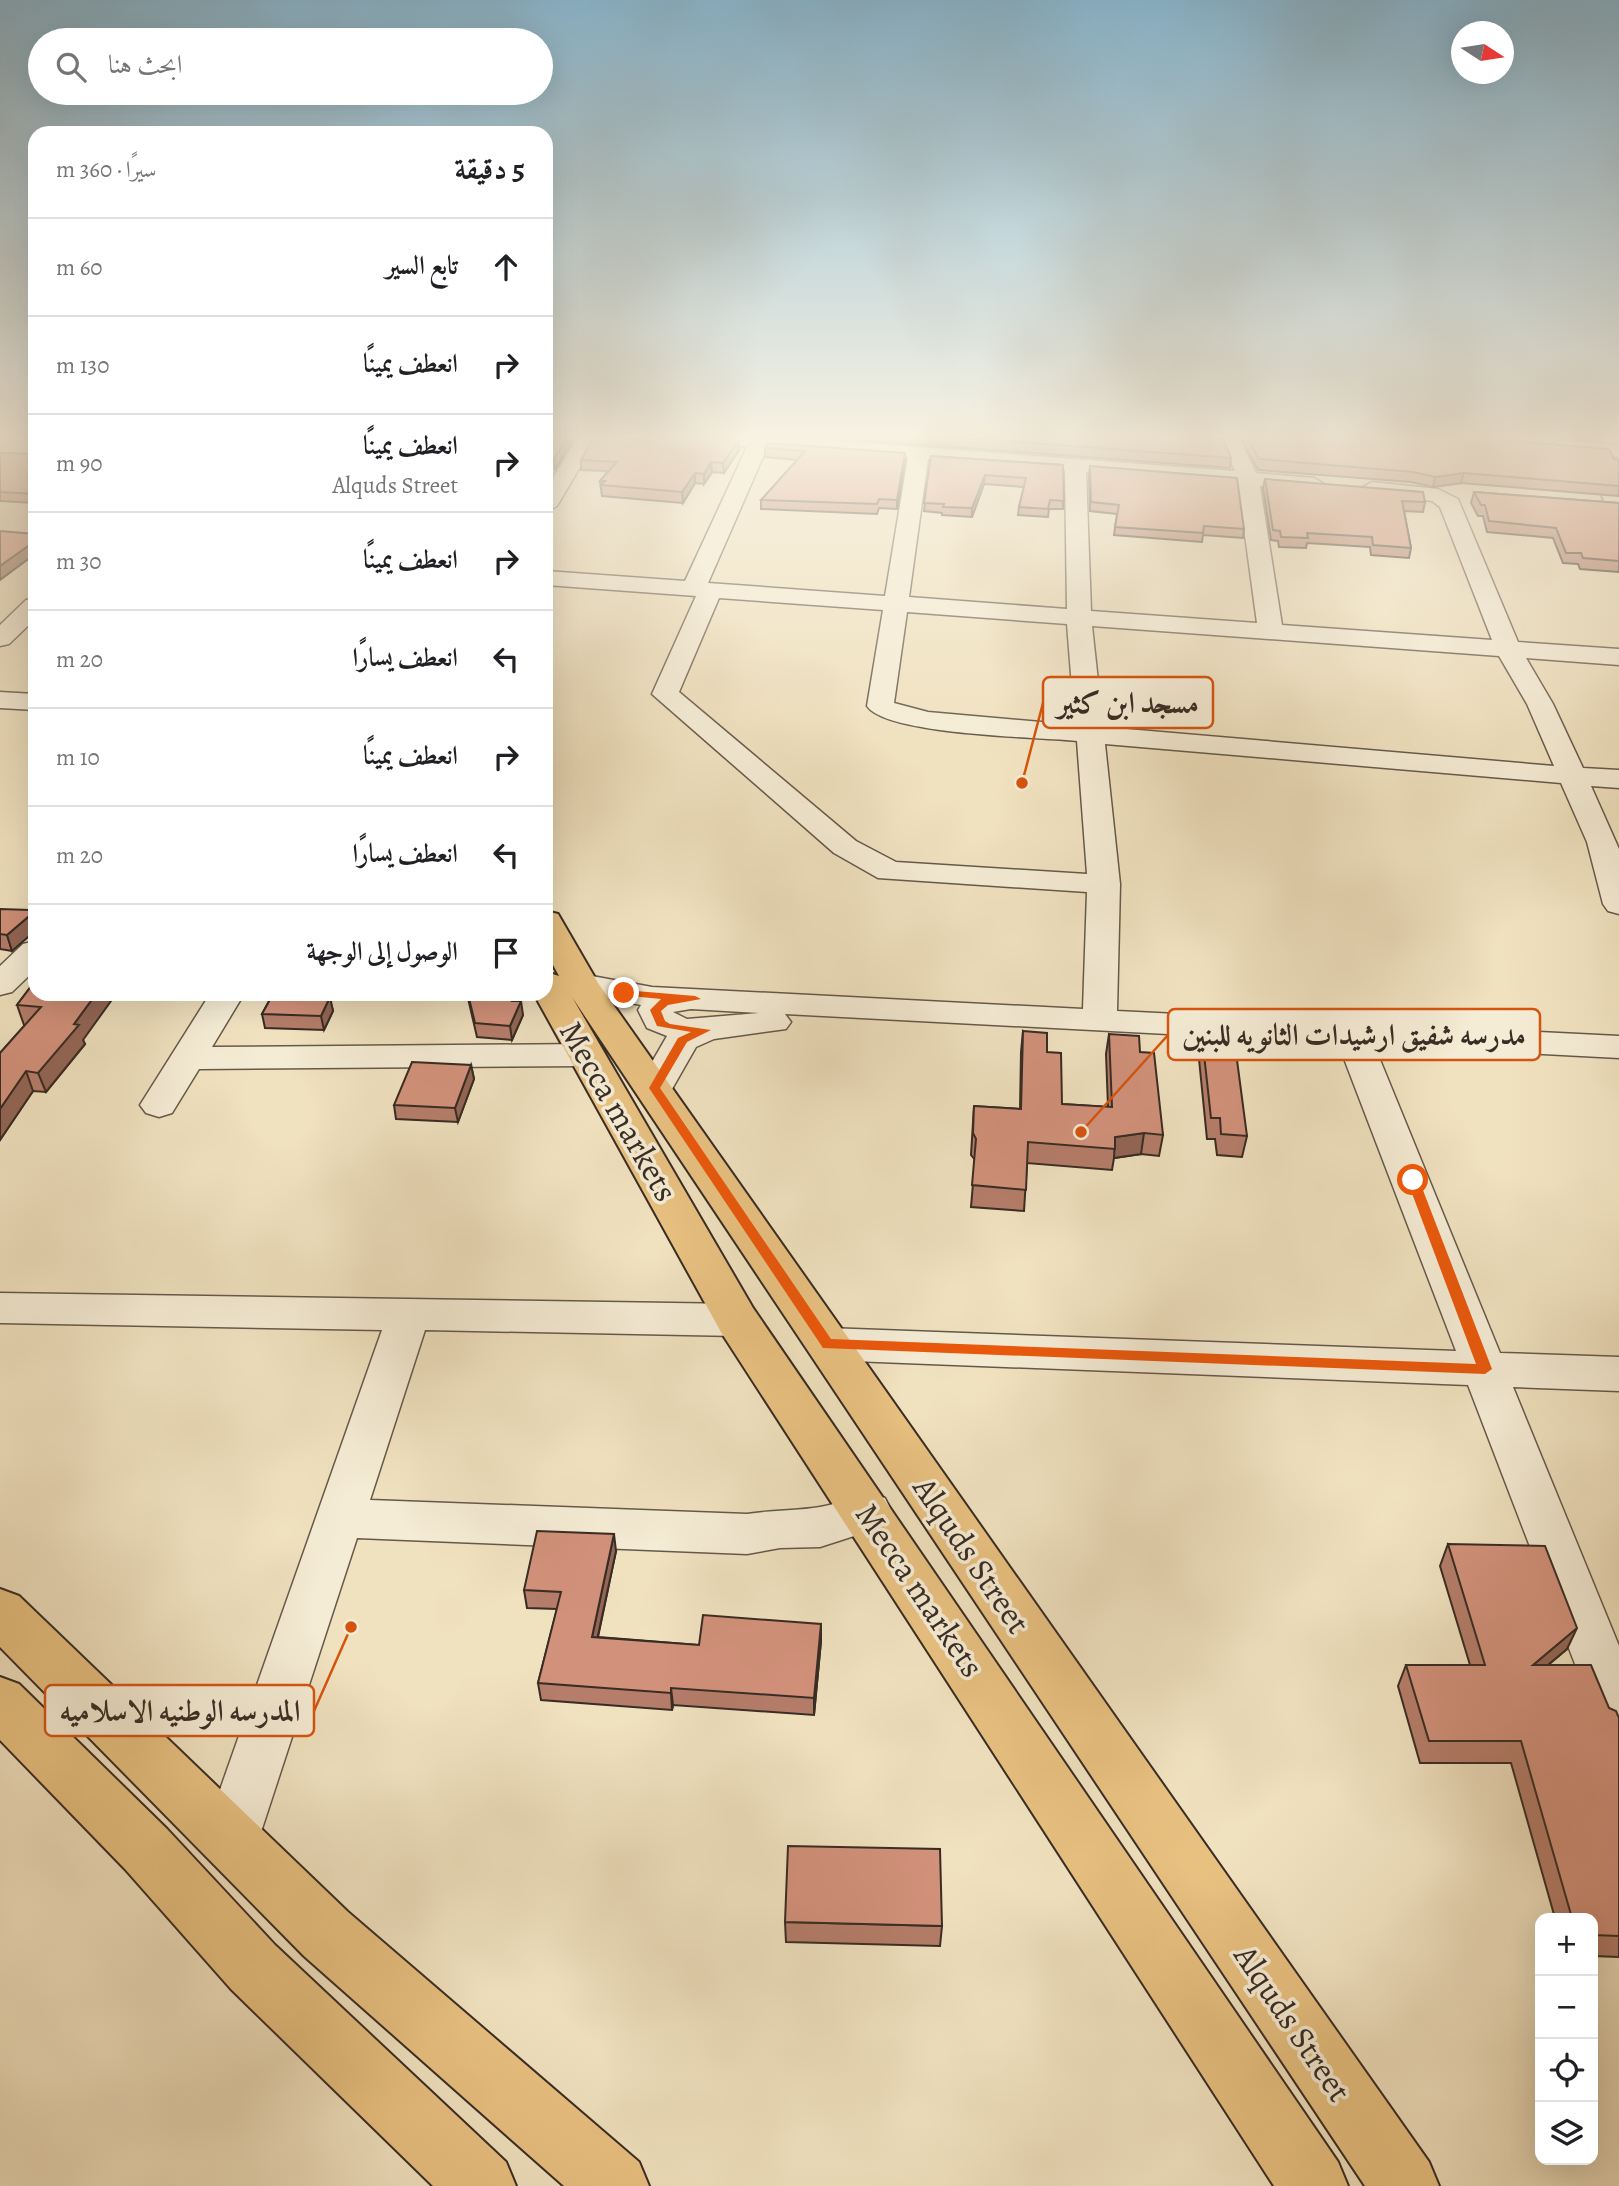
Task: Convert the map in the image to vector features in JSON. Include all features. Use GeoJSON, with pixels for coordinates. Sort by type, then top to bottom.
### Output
{"type":"FeatureCollection","features":[{"type":"Feature","properties":{"kind":"main road","name":"Alquds Street"},"geometry":{"type":"LineString","coordinates":[[553,944],[564,983],[655,1088],[827,1344],[1405,2186]]}},
{"type":"Feature","properties":{"kind":"main road","name":"Mecca markets"},"geometry":{"type":"LineString","coordinates":[[564,983],[587,1055],[737,1320],[868,1512],[1314,2186]]}},
{"type":"Feature","properties":{"kind":"main road"},"geometry":{"type":"LineString","coordinates":[[0,1612],[326,1934],[615,2186]]}},
{"type":"Feature","properties":{"kind":"main road"},"geometry":{"type":"LineString","coordinates":[[0,1702],[146,1849],[253,1967],[482,2186]]}},
{"type":"Feature","properties":{"kind":"street"},"geometry":{"type":"LineString","coordinates":[[723,537],[665,694],[845,847],[889,871],[1104,884]]}},
{"type":"Feature","properties":{"kind":"street"},"geometry":{"type":"LineString","coordinates":[[906,537],[880,706],[886,711],[927,719],[1091,735],[1619,779]]}},
{"type":"Feature","properties":{"kind":"street"},"geometry":{"type":"LineString","coordinates":[[1077,537],[1079,616],[1104,884],[1104,951],[1099,1020]]}},
{"type":"Feature","properties":{"kind":"street"},"geometry":{"type":"LineString","coordinates":[[1257,537],[1270,630]]}},
{"type":"Feature","properties":{"kind":"street"},"geometry":{"type":"LineString","coordinates":[[1463,537],[1507,647],[1540,704],[1602,842],[1619,904]]}},
{"type":"Feature","properties":{"kind":"street"},"geometry":{"type":"LineString","coordinates":[[553,579],[1619,657]]}},
{"type":"Feature","properties":{"kind":"street"},"geometry":{"type":"LineString","coordinates":[[0,639],[28,612]]}},
{"type":"Feature","properties":{"kind":"street"},"geometry":{"type":"LineString","coordinates":[[0,700],[28,702]]}},
{"type":"Feature","properties":{"kind":"street"},"geometry":{"type":"LineString","coordinates":[[0,985],[28,958]]}},
{"type":"Feature","properties":{"kind":"street"},"geometry":{"type":"LineString","coordinates":[[564,983],[652,997],[700,1015],[761,1022],[1619,1047]]}},
{"type":"Feature","properties":{"kind":"street"},"geometry":{"type":"LineString","coordinates":[[159,1105],[223,1001]]}},
{"type":"Feature","properties":{"kind":"street"},"geometry":{"type":"LineString","coordinates":[[700,1015],[1099,1020],[1619,1061]]}},
{"type":"Feature","properties":{"kind":"street"},"geometry":{"type":"LineString","coordinates":[[655,1088],[682,1040],[700,1015]]}},
{"type":"Feature","properties":{"kind":"street"},"geometry":{"type":"LineString","coordinates":[[1355,1041],[1619,1710]]}},
{"type":"Feature","properties":{"kind":"street"},"geometry":{"type":"LineString","coordinates":[[187,1058],[587,1055]]}},
{"type":"Feature","properties":{"kind":"street"},"geometry":{"type":"LineString","coordinates":[[0,1308],[737,1320]]}},
{"type":"Feature","properties":{"kind":"street"},"geometry":{"type":"LineString","coordinates":[[231,1838],[409,1314]]}},
{"type":"Feature","properties":{"kind":"street"},"geometry":{"type":"LineString","coordinates":[[827,1344],[1619,1374]]}},
{"type":"Feature","properties":{"kind":"street"},"geometry":{"type":"LineString","coordinates":[[339,1518],[747,1534],[780,1528],[820,1527],[868,1512]]}},
{"type":"Feature","properties":{"kind":"building"},"geometry":{"type":"Polygon","coordinates":[[[0,537],[28,537],[28,546],[0,566],[0,537]]]}},
{"type":"Feature","properties":{"kind":"building"},"geometry":{"type":"Polygon","coordinates":[[[1372,537],[1409,537],[1411,548],[1373,545],[1372,537]]]}},
{"type":"Feature","properties":{"kind":"building"},"geometry":{"type":"Polygon","coordinates":[[[1560,537],[1619,537],[1619,561],[1583,558],[1581,553],[1566,553],[1560,537]]]}},
{"type":"Feature","properties":{"kind":"building"},"geometry":{"type":"Polygon","coordinates":[[[0,909],[28,910],[28,917],[7,935],[0,934],[0,909]]]}},
{"type":"Feature","properties":{"kind":"building"},"geometry":{"type":"Polygon","coordinates":[[[28,990],[28,1001],[91,1001],[74,1024],[79,1025],[38,1073],[26,1071],[0,1109],[0,1053],[41,1007],[17,1005],[28,990]]]}},
{"type":"Feature","properties":{"kind":"building"},"geometry":{"type":"Polygon","coordinates":[[[269,1001],[328,1001],[321,1016],[262,1014],[269,1001]]]}},
{"type":"Feature","properties":{"kind":"building"},"geometry":{"type":"Polygon","coordinates":[[[470,1001],[521,1001],[510,1026],[475,1023],[470,1001]]]}},
{"type":"Feature","properties":{"kind":"building"},"geometry":{"type":"Polygon","coordinates":[[[1200,1018],[1220,1019],[1226,1059],[1237,1060],[1247,1136],[1221,1134],[1220,1118],[1211,1118],[1200,1018]]]}},
{"type":"Feature","properties":{"kind":"building"},"geometry":{"type":"Polygon","coordinates":[[[1023,1031],[1047,1033],[1047,1052],[1061,1053],[1062,1104],[1112,1107],[1109,1034],[1139,1036],[1140,1052],[1154,1053],[1163,1135],[1144,1133],[1115,1137],[1115,1149],[1028,1142],[1026,1190],[972,1185],[976,1139],[973,1133],[974,1106],[1021,1109],[1023,1031]]]}},
{"type":"Feature","properties":{"kind":"building"},"geometry":{"type":"Polygon","coordinates":[[[412,1062],[471,1065],[455,1108],[394,1105],[412,1062]]]}},
{"type":"Feature","properties":{"kind":"building"},"geometry":{"type":"Polygon","coordinates":[[[537,1531],[614,1534],[592,1637],[699,1645],[703,1615],[821,1624],[814,1698],[671,1688],[671,1693],[538,1683],[561,1592],[524,1590],[537,1531]]]}},
{"type":"Feature","properties":{"kind":"building"},"geometry":{"type":"Polygon","coordinates":[[[1448,1544],[1545,1546],[1577,1628],[1533,1665],[1591,1665],[1609,1708],[1616,1711],[1619,1718],[1619,1936],[1598,1935],[1598,1913],[1571,1913],[1521,1741],[1429,1741],[1406,1665],[1485,1665],[1448,1544]]]}},
{"type":"Feature","properties":{"kind":"building"},"geometry":{"type":"Polygon","coordinates":[[[788,1846],[940,1849],[942,1926],[785,1922],[788,1846]]]}},
{"type":"Feature","properties":{"kind":"place","name":"مسجد ابن كثير"},"geometry":{"type":"Point","coordinates":[1022,783]}},
{"type":"Feature","properties":{"kind":"place","name":"مدرسه شفيق ارشيدات الثانويه للبنين"},"geometry":{"type":"Point","coordinates":[1081,1132]}},
{"type":"Feature","properties":{"kind":"place","name":"المدرسه الوطنيه الاسلاميه"},"geometry":{"type":"Point","coordinates":[351,1627]}},
{"type":"Feature","properties":{"kind":"route"},"geometry":{"type":"LineString","coordinates":[[624,993],[695,999],[665,1002],[655,1010],[655,1017],[668,1027],[705,1030],[682,1040],[668,1060],[655,1088],[827,1344],[1485,1369],[1413,1180]]}}]}
